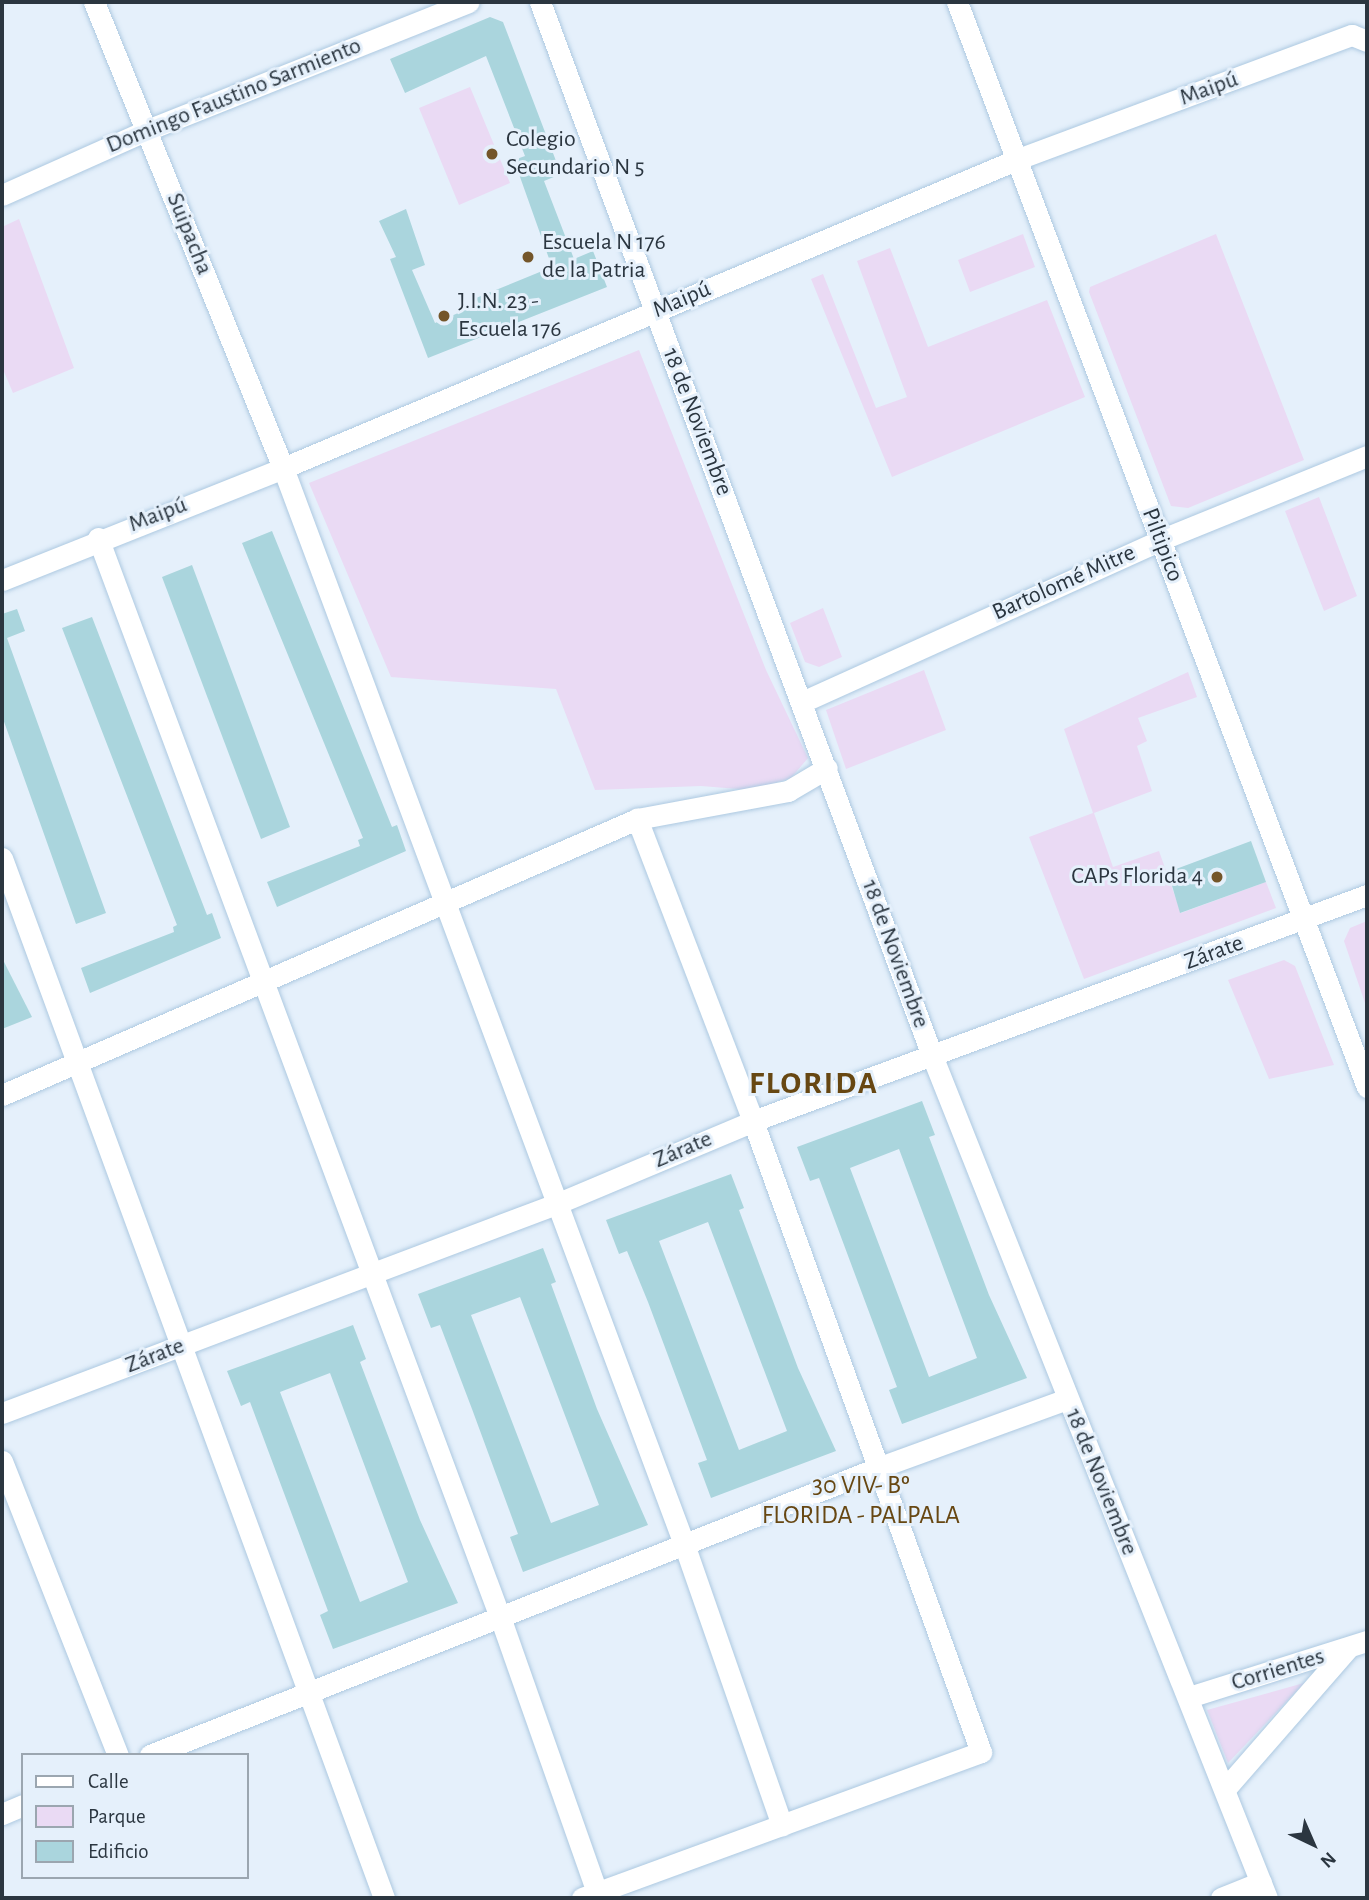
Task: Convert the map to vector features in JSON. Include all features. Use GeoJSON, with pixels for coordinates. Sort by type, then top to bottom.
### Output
{"type":"FeatureCollection","features":[{"type":"Feature","properties":{"kind":"street","name":"Suipacha"},"geometry":{"type":"LineString","coordinates":[[94,2],[283,467],[684,1545],[782,1825]]}},
{"type":"Feature","properties":{"kind":"street","name":"Domingo Faustino Sarmiento"},"geometry":{"type":"LineString","coordinates":[[2,195],[147,130],[468,2]]}},
{"type":"Feature","properties":{"kind":"street","name":"18 de Noviembre"},"geometry":{"type":"LineString","coordinates":[[540,2],[931,1053],[1264,1890]]}},
{"type":"Feature","properties":{"kind":"street","name":"Piltipico"},"geometry":{"type":"LineString","coordinates":[[957,2],[1367,1087]]}},
{"type":"Feature","properties":{"kind":"street","name":"Maipú"},"geometry":{"type":"LineString","coordinates":[[2,580],[98,538],[283,467],[1018,159],[1352,35],[1367,41]]}},
{"type":"Feature","properties":{"kind":"street","name":"Bartolomé Mitre"},"geometry":{"type":"LineString","coordinates":[[802,702],[1160,540],[1367,456]]}},
{"type":"Feature","properties":{"kind":"street"},"geometry":{"type":"LineString","coordinates":[[98,538],[500,1618],[589,1895],[981,1752],[753,1121],[637,819]]}},
{"type":"Feature","properties":{"kind":"street"},"geometry":{"type":"LineString","coordinates":[[2,1094],[262,979],[637,819],[788,791],[827,768]]}},
{"type":"Feature","properties":{"kind":"street"},"geometry":{"type":"LineString","coordinates":[[2,858],[75,1063],[384,1898]]}},
{"type":"Feature","properties":{"kind":"street","name":"Zárate"},"geometry":{"type":"LineString","coordinates":[[2,1413],[556,1204],[753,1121],[931,1053],[1303,921],[1367,895]]}},
{"type":"Feature","properties":{"kind":"street"},"geometry":{"type":"LineString","coordinates":[[155,1753],[311,1695],[880,1467],[1067,1399]]}},
{"type":"Feature","properties":{"kind":"street"},"geometry":{"type":"LineString","coordinates":[[2,1461],[117,1753]]}},
{"type":"Feature","properties":{"kind":"street"},"geometry":{"type":"LineString","coordinates":[[1225,1789],[1357,1644]]}},
{"type":"Feature","properties":{"kind":"street","name":"Corrientes"},"geometry":{"type":"LineString","coordinates":[[1189,1698],[1357,1644]]}},
{"type":"Feature","properties":{"kind":"street"},"geometry":{"type":"LineString","coordinates":[[2,1814],[21,1806]]}},
{"type":"Feature","properties":{"kind":"street"},"geometry":{"type":"LineString","coordinates":[[1221,1898],[1264,1890]]}},
{"type":"Feature","properties":{"kind":"green space"},"geometry":{"type":"Polygon","coordinates":[[[470,87],[510,183],[459,205],[419,108],[470,87]]]}},
{"type":"Feature","properties":{"kind":"green space"},"geometry":{"type":"Polygon","coordinates":[[[19,219],[74,368],[13,393],[2,367],[2,227],[19,219]]]}},
{"type":"Feature","properties":{"kind":"green space"},"geometry":{"type":"Polygon","coordinates":[[[1023,234],[1035,267],[970,292],[958,260],[1023,234]]]}},
{"type":"Feature","properties":{"kind":"green space"},"geometry":{"type":"Polygon","coordinates":[[[1216,234],[1304,460],[1188,508],[1171,506],[1089,292],[1090,287],[1216,234]]]}},
{"type":"Feature","properties":{"kind":"green space"},"geometry":{"type":"Polygon","coordinates":[[[890,248],[928,347],[1047,300],[1085,397],[892,477],[811,279],[823,274],[876,408],[907,397],[857,261],[890,248]]]}},
{"type":"Feature","properties":{"kind":"green space"},"geometry":{"type":"Polygon","coordinates":[[[639,350],[766,670],[808,758],[791,778],[751,790],[701,786],[595,790],[556,689],[391,677],[309,483],[639,350]]]}},
{"type":"Feature","properties":{"kind":"green space"},"geometry":{"type":"Polygon","coordinates":[[[1319,497],[1357,596],[1324,611],[1285,511],[1319,497]]]}},
{"type":"Feature","properties":{"kind":"green space"},"geometry":{"type":"Polygon","coordinates":[[[823,608],[842,657],[819,667],[805,662],[790,623],[823,608]]]}},
{"type":"Feature","properties":{"kind":"green space"},"geometry":{"type":"Polygon","coordinates":[[[924,670],[946,730],[846,769],[826,710],[924,670]]]}},
{"type":"Feature","properties":{"kind":"green space"},"geometry":{"type":"Polygon","coordinates":[[[1188,672],[1197,697],[1138,718],[1147,741],[1137,746],[1152,791],[1094,813],[1113,867],[1159,851],[1181,913],[1266,882],[1276,908],[1084,979],[1029,837],[1093,813],[1064,729],[1188,672]]]}},
{"type":"Feature","properties":{"kind":"green space"},"geometry":{"type":"Polygon","coordinates":[[[1367,921],[1367,1009],[1344,941],[1350,928],[1367,921]]]}},
{"type":"Feature","properties":{"kind":"green space"},"geometry":{"type":"Polygon","coordinates":[[[1284,960],[1295,966],[1334,1065],[1269,1079],[1228,980],[1284,960]]]}},
{"type":"Feature","properties":{"kind":"green space"},"geometry":{"type":"Polygon","coordinates":[[[1304,1683],[1228,1763],[1207,1710],[1304,1683]]]}},
{"type":"Feature","properties":{"kind":"building"},"geometry":{"type":"Polygon","coordinates":[[[490,17],[503,22],[561,174],[544,181],[574,259],[593,251],[607,287],[428,358],[390,259],[396,257],[379,221],[406,209],[425,265],[412,270],[435,323],[479,304],[476,298],[552,267],[514,160],[525,156],[486,56],[405,93],[390,59],[490,17]]]}},
{"type":"Feature","properties":{"kind":"building"},"geometry":{"type":"Polygon","coordinates":[[[272,531],[392,827],[397,825],[406,851],[277,907],[267,882],[360,846],[358,840],[363,838],[242,543],[272,531]]]}},
{"type":"Feature","properties":{"kind":"building"},"geometry":{"type":"Polygon","coordinates":[[[192,565],[290,827],[261,839],[162,577],[192,565]]]}},
{"type":"Feature","properties":{"kind":"building"},"geometry":{"type":"Polygon","coordinates":[[[17,609],[25,631],[7,638],[106,913],[76,924],[2,716],[2,614],[17,609]]]}},
{"type":"Feature","properties":{"kind":"building"},"geometry":{"type":"Polygon","coordinates":[[[92,617],[207,915],[212,913],[221,938],[90,993],[81,968],[174,932],[173,927],[177,925],[62,628],[92,617]]]}},
{"type":"Feature","properties":{"kind":"building","name":"CAPs Florida 4"},"geometry":{"type":"Polygon","coordinates":[[[1251,841],[1266,882],[1180,913],[1168,872],[1251,841]]]}},
{"type":"Feature","properties":{"kind":"building"},"geometry":{"type":"Polygon","coordinates":[[[2,958],[32,1017],[2,1029],[2,958]]]}},
{"type":"Feature","properties":{"kind":"building"},"geometry":{"type":"Polygon","coordinates":[[[922,1101],[935,1135],[929,1137],[989,1295],[1027,1378],[902,1424],[889,1390],[897,1387],[819,1178],[810,1181],[797,1147],[922,1101]],[[899,1149],[850,1168],[929,1377],[977,1358],[899,1149]]]}},
{"type":"Feature","properties":{"kind":"building"},"geometry":{"type":"Polygon","coordinates":[[[731,1174],[744,1208],[739,1210],[798,1368],[836,1451],[711,1498],[698,1463],[707,1460],[648,1302],[627,1251],[619,1254],[606,1220],[731,1174]],[[708,1222],[659,1241],[739,1450],[787,1431],[708,1222]]]}},
{"type":"Feature","properties":{"kind":"building"},"geometry":{"type":"Polygon","coordinates":[[[543,1248],[556,1282],[551,1284],[597,1409],[648,1525],[523,1572],[510,1537],[518,1534],[472,1409],[440,1325],[431,1328],[418,1294],[543,1248]],[[520,1297],[471,1315],[551,1523],[599,1505],[520,1297]]]}},
{"type":"Feature","properties":{"kind":"building"},"geometry":{"type":"Polygon","coordinates":[[[353,1325],[366,1359],[360,1362],[420,1520],[458,1603],[333,1649],[320,1615],[328,1611],[250,1402],[241,1406],[227,1371],[353,1325]],[[330,1373],[280,1392],[360,1602],[408,1582],[330,1373]]]}},
{"type":"Feature","properties":{"kind":"place","name":"Colegio Secundario N 5"},"geometry":{"type":"Point","coordinates":[492,154]}},
{"type":"Feature","properties":{"kind":"place","name":"Escuela N 176 de la Patria"},"geometry":{"type":"Point","coordinates":[528,257]}},
{"type":"Feature","properties":{"kind":"place","name":"J.I.N. 23 - Escuela 176"},"geometry":{"type":"Point","coordinates":[444,316]}},
{"type":"Feature","properties":{"kind":"place","name":"CAPs Florida 4"},"geometry":{"type":"Point","coordinates":[1217,877]}},
{"type":"Feature","properties":{"kind":"district","name":"FLORIDA"},"geometry":{"type":"Point","coordinates":[814,1083]}},
{"type":"Feature","properties":{"kind":"district","name":"30 VIV- Bº FLORIDA - PALPALA"},"geometry":{"type":"Point","coordinates":[861,1501]}}]}
